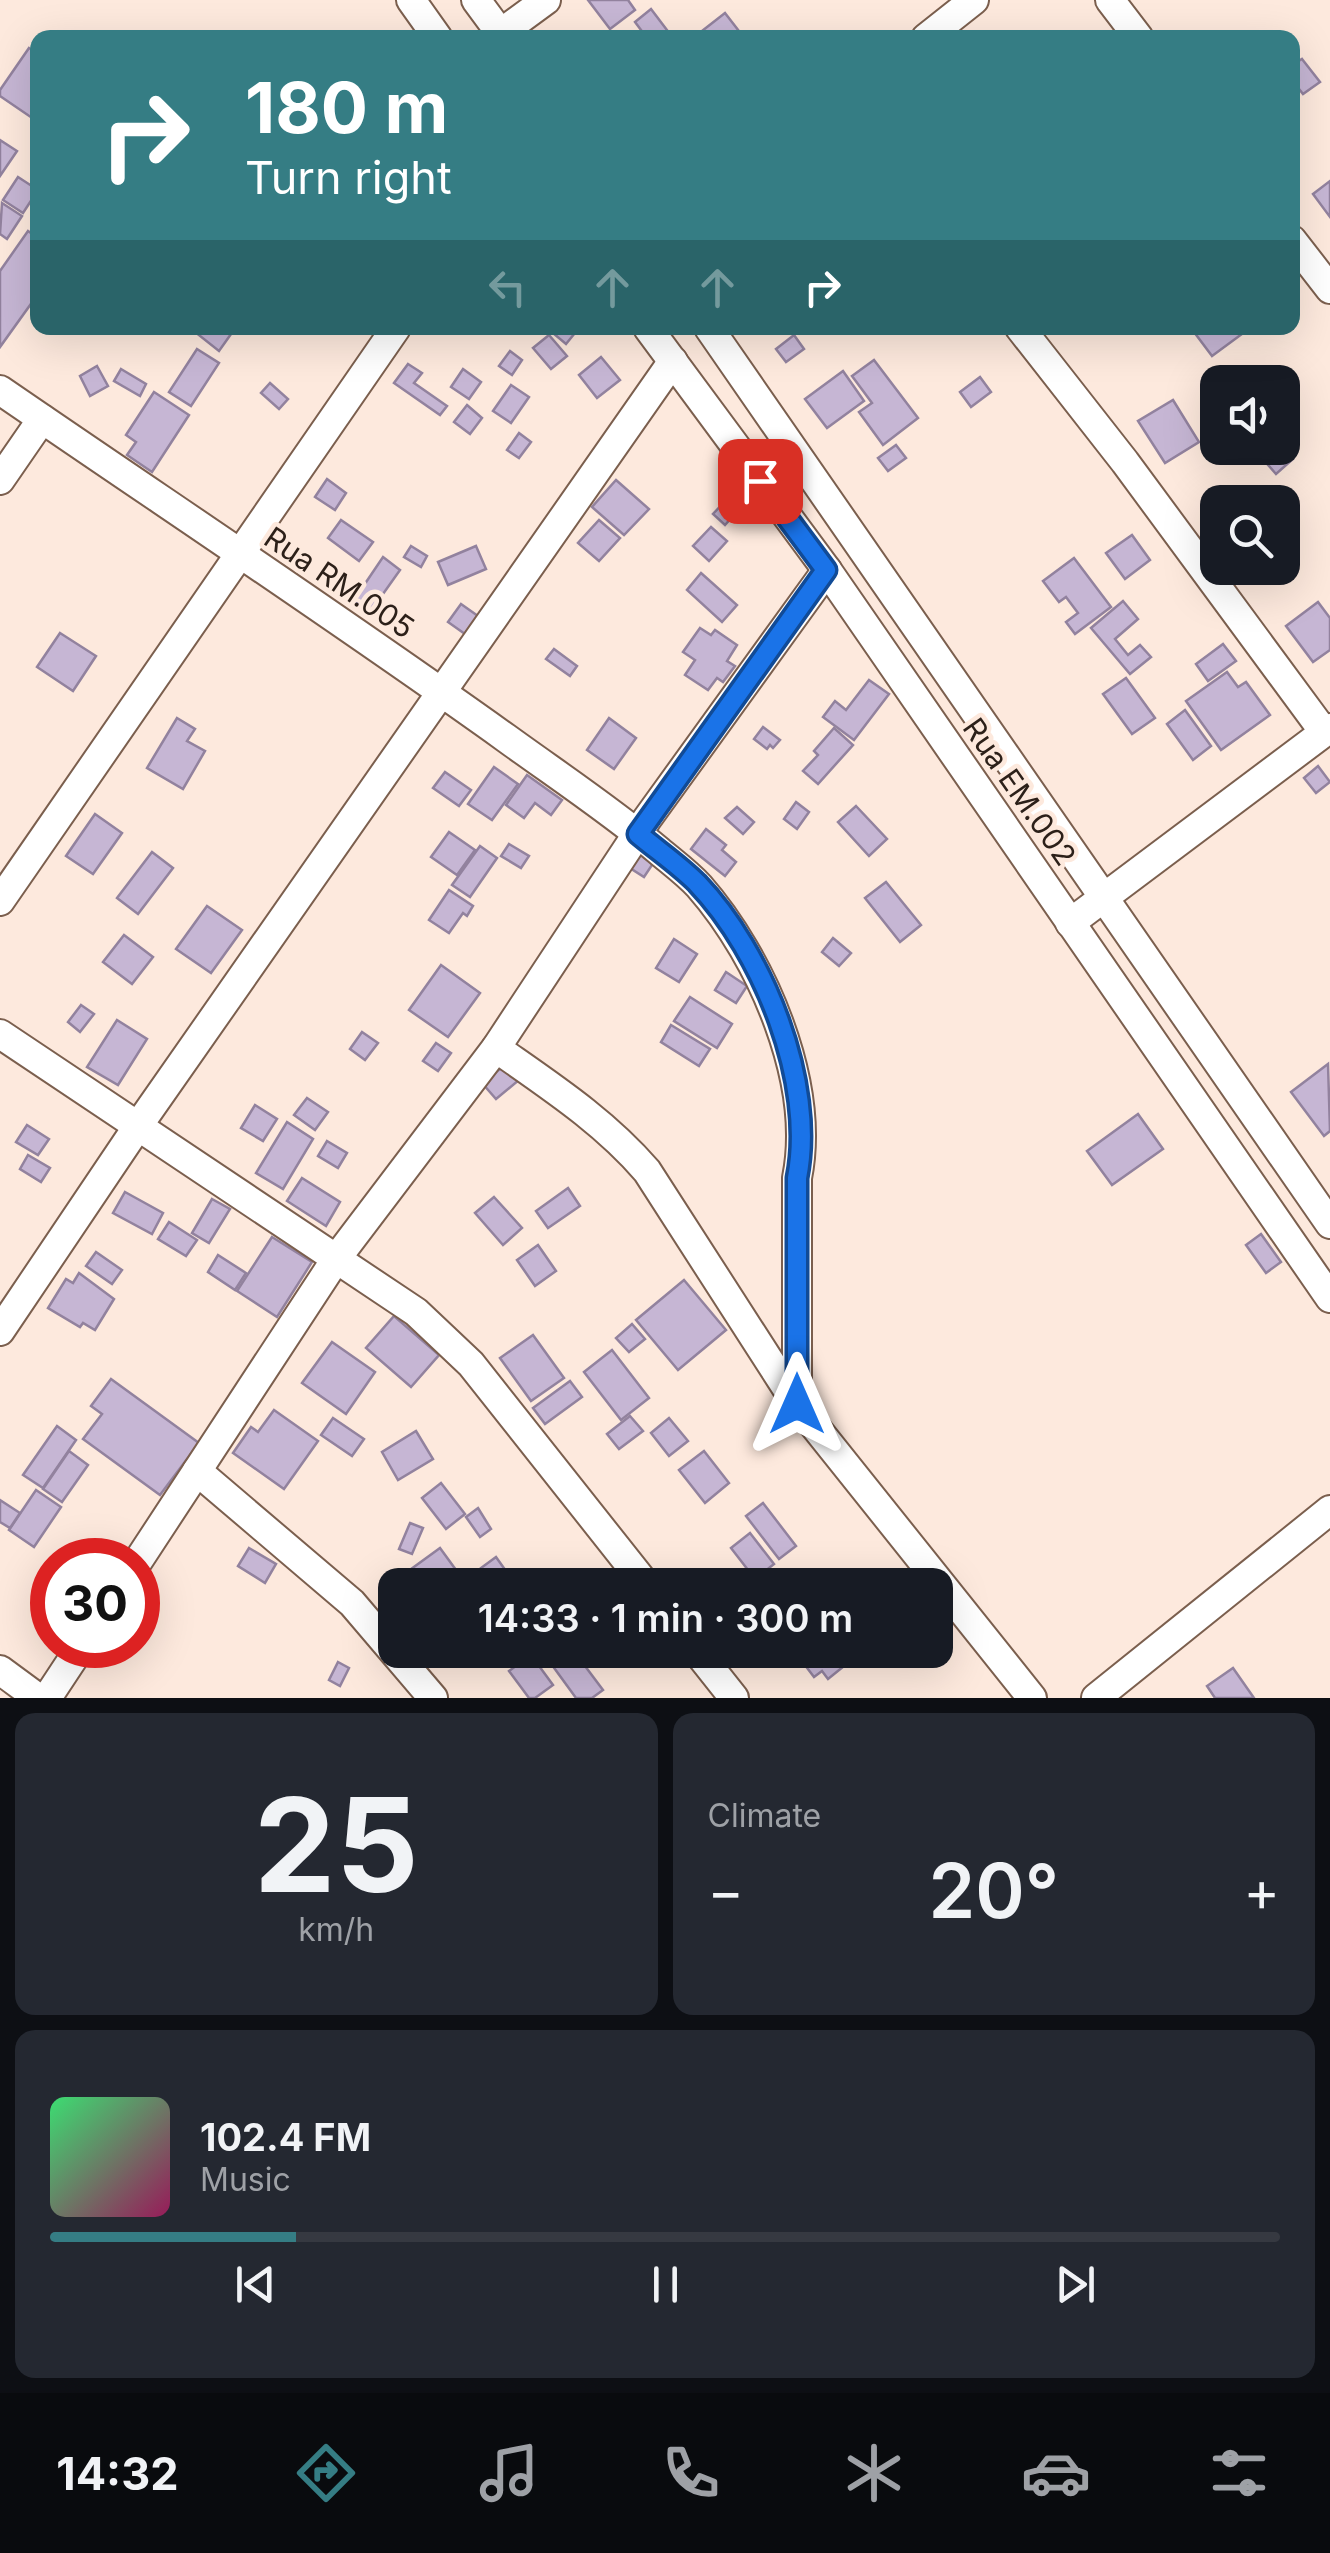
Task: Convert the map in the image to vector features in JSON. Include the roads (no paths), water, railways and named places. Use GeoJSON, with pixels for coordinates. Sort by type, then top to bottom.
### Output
{"type":"FeatureCollection","features":[{"type":"Feature","properties":{"kind":"street"},"geometry":{"type":"LineString","coordinates":[[411,0],[432,30]]}},
{"type":"Feature","properties":{"kind":"street"},"geometry":{"type":"LineString","coordinates":[[476,0],[498,30]]}},
{"type":"Feature","properties":{"kind":"street"},"geometry":{"type":"LineString","coordinates":[[508,30],[546,0]]}},
{"type":"Feature","properties":{"kind":"street"},"geometry":{"type":"LineString","coordinates":[[936,30],[974,0]]}},
{"type":"Feature","properties":{"kind":"street"},"geometry":{"type":"LineString","coordinates":[[1110,0],[1133,30]]}},
{"type":"Feature","properties":{"kind":"street"},"geometry":{"type":"LineString","coordinates":[[1300,250],[1330,289]]}},
{"type":"Feature","properties":{"kind":"street"},"geometry":{"type":"LineString","coordinates":[[0,901],[391,335]]}},
{"type":"Feature","properties":{"kind":"street","name":"Rua EM.002"},"geometry":{"type":"LineString","coordinates":[[653,335],[826,570],[1330,1298]]}},
{"type":"Feature","properties":{"kind":"street","name":"Rua EM.002"},"geometry":{"type":"LineString","coordinates":[[715,335],[1330,1224]]}},
{"type":"Feature","properties":{"kind":"street"},"geometry":{"type":"LineString","coordinates":[[1025,335],[1327,730],[1070,923]]}},
{"type":"Feature","properties":{"kind":"street"},"geometry":{"type":"LineString","coordinates":[[0,1331],[138,1126],[673,361]]}},
{"type":"Feature","properties":{"kind":"street","name":"Rua RM.005"},"geometry":{"type":"LineString","coordinates":[[0,390],[441,691],[638,834],[696,882],[729,923],[764,985],[790,1055],[802,1152],[797,1178],[797,1404]]}},
{"type":"Feature","properties":{"kind":"street"},"geometry":{"type":"LineString","coordinates":[[0,480],[42,420]]}},
{"type":"Feature","properties":{"kind":"street"},"geometry":{"type":"LineString","coordinates":[[154,1538],[336,1259],[496,1048],[638,834],[826,570]]}},
{"type":"Feature","properties":{"kind":"street"},"geometry":{"type":"LineString","coordinates":[[0,1034],[416,1312],[471,1364],[633,1568]]}},
{"type":"Feature","properties":{"kind":"street"},"geometry":{"type":"LineString","coordinates":[[496,1048],[588,1112],[638,1160],[797,1404],[1032,1698]]}},
{"type":"Feature","properties":{"kind":"street"},"geometry":{"type":"LineString","coordinates":[[197,1471],[352,1603],[432,1698]]}},
{"type":"Feature","properties":{"kind":"street"},"geometry":{"type":"LineString","coordinates":[[1096,1698],[1330,1510]]}},
{"type":"Feature","properties":{"kind":"street"},"geometry":{"type":"LineString","coordinates":[[47,1698],[67,1668]]}},
{"type":"Feature","properties":{"kind":"street"},"geometry":{"type":"LineString","coordinates":[[710,1668],[734,1698]]}},
{"type":"Feature","properties":{"kind":"street"},"geometry":{"type":"LineString","coordinates":[[0,1670],[38,1698]]}}]}
